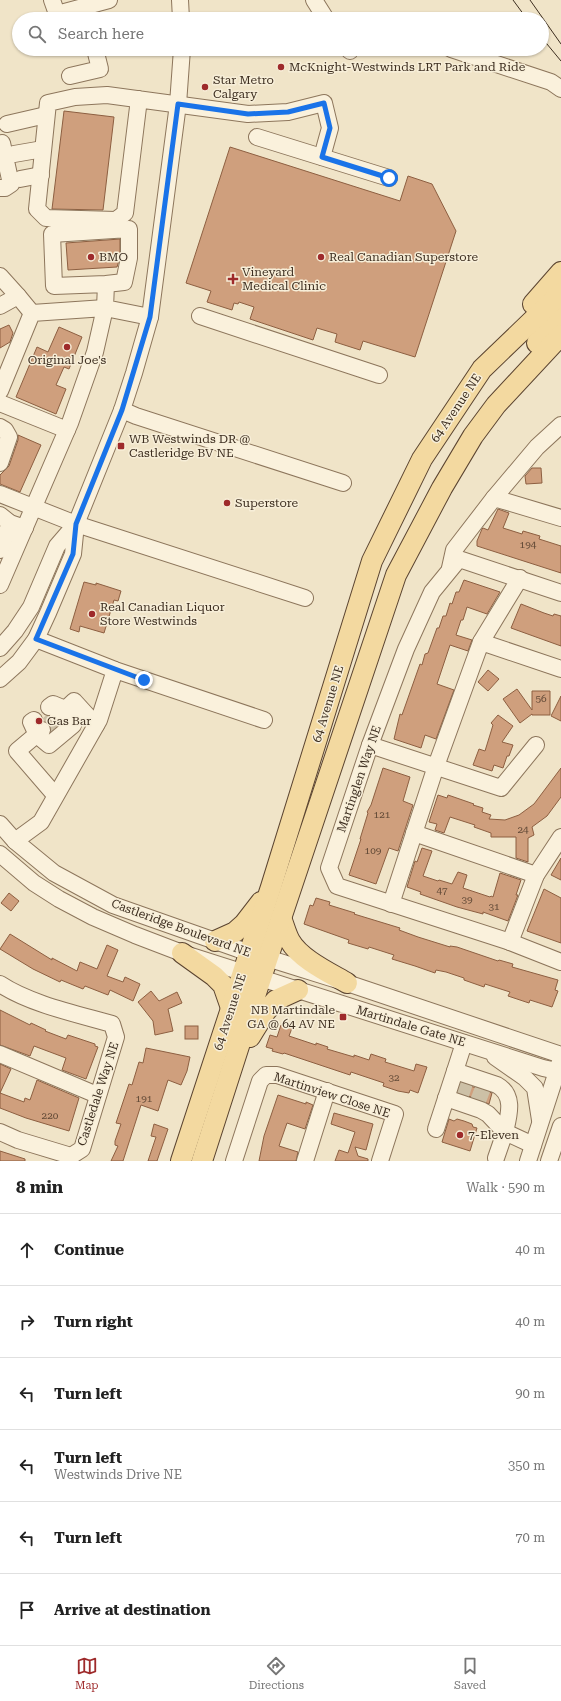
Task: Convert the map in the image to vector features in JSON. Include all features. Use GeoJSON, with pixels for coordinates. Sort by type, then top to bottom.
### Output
{"type":"FeatureCollection","features":[{"type":"Feature","properties":{"kind":"main road"},"geometry":{"type":"LineString","coordinates":[[482,369],[510,331],[561,272]]}},
{"type":"Feature","properties":{"kind":"main road","name":"64 Avenue NE"},"geometry":{"type":"LineString","coordinates":[[202,1161],[235,1060],[252,975],[258,956],[271,887],[372,561],[422,459],[482,369],[561,293]]}},
{"type":"Feature","properties":{"kind":"main road"},"geometry":{"type":"LineString","coordinates":[[496,405],[511,375],[561,316]]}},
{"type":"Feature","properties":{"kind":"main road","name":"64 Avenue NE"},"geometry":{"type":"LineString","coordinates":[[258,956],[281,918],[396,575],[442,488],[473,436],[496,405],[561,335]]}},
{"type":"Feature","properties":{"kind":"main road"},"geometry":{"type":"LineString","coordinates":[[215,941],[235,932],[244,924],[271,887]]}},
{"type":"Feature","properties":{"kind":"main road"},"geometry":{"type":"LineString","coordinates":[[281,918],[289,940],[298,951],[347,984]]}},
{"type":"Feature","properties":{"kind":"main road"},"geometry":{"type":"LineString","coordinates":[[182,953],[214,976],[223,985],[231,1008]]}},
{"type":"Feature","properties":{"kind":"main road","name":"64 Avenue NE"},"geometry":{"type":"LineString","coordinates":[[181,1161],[231,1008],[252,975]]}},
{"type":"Feature","properties":{"kind":"main road"},"geometry":{"type":"LineString","coordinates":[[235,1060],[266,1011],[276,1000],[298,990]]}},
{"type":"Feature","properties":{"kind":"street"},"geometry":{"type":"LineString","coordinates":[[52,0],[56,12]]}},
{"type":"Feature","properties":{"kind":"street"},"geometry":{"type":"LineString","coordinates":[[87,12],[109,0]]}},
{"type":"Feature","properties":{"kind":"street"},"geometry":{"type":"LineString","coordinates":[[180,0],[181,12]]}},
{"type":"Feature","properties":{"kind":"street"},"geometry":{"type":"LineString","coordinates":[[314,0],[322,12]]}},
{"type":"Feature","properties":{"kind":"street"},"geometry":{"type":"LineString","coordinates":[[70,76],[100,69],[97,56]]}},
{"type":"Feature","properties":{"kind":"street"},"geometry":{"type":"LineString","coordinates":[[0,679],[19,662],[36,639],[73,554],[76,524],[122,410],[150,317],[178,104],[181,56]]}},
{"type":"Feature","properties":{"kind":"street"},"geometry":{"type":"LineString","coordinates":[[472,56],[550,82],[561,89]]}},
{"type":"Feature","properties":{"kind":"street"},"geometry":{"type":"LineString","coordinates":[[139,99],[125,213],[116,220],[46,218],[37,210],[48,103],[75,97],[107,95],[139,99],[178,104],[248,114],[288,112],[324,103],[330,128],[322,157]]}},
{"type":"Feature","properties":{"kind":"street"},"geometry":{"type":"LineString","coordinates":[[5,140],[46,115]]}},
{"type":"Feature","properties":{"kind":"street"},"geometry":{"type":"LineString","coordinates":[[256,137],[389,178]]}},
{"type":"Feature","properties":{"kind":"street"},"geometry":{"type":"LineString","coordinates":[[5,140],[43,149]]}},
{"type":"Feature","properties":{"kind":"street"},"geometry":{"type":"LineString","coordinates":[[0,188],[5,188],[11,184],[5,140]]}},
{"type":"Feature","properties":{"kind":"street"},"geometry":{"type":"LineString","coordinates":[[20,179],[40,175]]}},
{"type":"Feature","properties":{"kind":"street"},"geometry":{"type":"LineString","coordinates":[[129,229],[130,258],[124,282],[106,284],[54,286],[52,234],[129,229]]}},
{"type":"Feature","properties":{"kind":"street"},"geometry":{"type":"LineString","coordinates":[[0,276],[32,313]]}},
{"type":"Feature","properties":{"kind":"street"},"geometry":{"type":"LineString","coordinates":[[0,585],[67,430],[95,352],[105,308],[106,284]]}},
{"type":"Feature","properties":{"kind":"street"},"geometry":{"type":"LineString","coordinates":[[0,306],[18,296]]}},
{"type":"Feature","properties":{"kind":"street"},"geometry":{"type":"LineString","coordinates":[[32,313],[105,308],[150,317]]}},
{"type":"Feature","properties":{"kind":"street"},"geometry":{"type":"LineString","coordinates":[[0,391],[32,313]]}},
{"type":"Feature","properties":{"kind":"street"},"geometry":{"type":"LineString","coordinates":[[200,316],[379,375]]}},
{"type":"Feature","properties":{"kind":"street"},"geometry":{"type":"LineString","coordinates":[[0,403],[67,430]]}},
{"type":"Feature","properties":{"kind":"street"},"geometry":{"type":"LineString","coordinates":[[122,410],[136,416],[344,482]]}},
{"type":"Feature","properties":{"kind":"street"},"geometry":{"type":"LineString","coordinates":[[448,572],[454,550],[494,498],[537,447],[561,425]]}},
{"type":"Feature","properties":{"kind":"street"},"geometry":{"type":"LineString","coordinates":[[0,427],[5,430],[9,437],[0,463]]}},
{"type":"Feature","properties":{"kind":"street"},"geometry":{"type":"LineString","coordinates":[[0,494],[76,524],[305,598]]}},
{"type":"Feature","properties":{"kind":"street"},"geometry":{"type":"LineString","coordinates":[[494,498],[561,518]]}},
{"type":"Feature","properties":{"kind":"street"},"geometry":{"type":"LineString","coordinates":[[0,550],[5,519],[25,528]]}},
{"type":"Feature","properties":{"kind":"street"},"geometry":{"type":"LineString","coordinates":[[0,648],[15,631],[31,606],[57,546],[76,524]]}},
{"type":"Feature","properties":{"kind":"street","name":"Martinglen Way NE"},"geometry":{"type":"LineString","coordinates":[[561,593],[520,578],[459,559],[448,572],[432,592],[406,649],[370,745],[329,868],[337,886],[510,942],[561,962]]}},
{"type":"Feature","properties":{"kind":"street"},"geometry":{"type":"LineString","coordinates":[[391,904],[436,766],[481,642],[520,578]]}},
{"type":"Feature","properties":{"kind":"street"},"geometry":{"type":"LineString","coordinates":[[36,639],[115,670],[264,720]]}},
{"type":"Feature","properties":{"kind":"street"},"geometry":{"type":"LineString","coordinates":[[481,642],[561,669]]}},
{"type":"Feature","properties":{"kind":"street"},"geometry":{"type":"LineString","coordinates":[[15,841],[41,822],[96,725],[115,670]]}},
{"type":"Feature","properties":{"kind":"street"},"geometry":{"type":"LineString","coordinates":[[55,795],[17,751],[38,728],[49,745],[73,725],[57,711],[74,701],[96,725]]}},
{"type":"Feature","properties":{"kind":"street"},"geometry":{"type":"LineString","coordinates":[[370,745],[501,788],[536,745]]}},
{"type":"Feature","properties":{"kind":"street","name":"Castleridge Boulevard NE"},"geometry":{"type":"LineString","coordinates":[[0,824],[15,841],[54,873],[113,905],[258,956]]}},
{"type":"Feature","properties":{"kind":"street"},"geometry":{"type":"LineString","coordinates":[[414,833],[536,875]]}},
{"type":"Feature","properties":{"kind":"street"},"geometry":{"type":"LineString","coordinates":[[510,942],[536,875],[561,837]]}},
{"type":"Feature","properties":{"kind":"street","name":"Castleridge Boulevard NE"},"geometry":{"type":"LineString","coordinates":[[0,854],[34,883],[59,899],[93,917],[182,953],[252,975]]}},
{"type":"Feature","properties":{"kind":"street","name":"Martindale Gate NE"},"geometry":{"type":"LineString","coordinates":[[258,956],[347,984],[560,1064]]}},
{"type":"Feature","properties":{"kind":"street","name":"Martindale Gate NE"},"geometry":{"type":"LineString","coordinates":[[252,975],[482,1048],[560,1064]]}},
{"type":"Feature","properties":{"kind":"street","name":"Castledale Way NE"},"geometry":{"type":"LineString","coordinates":[[0,984],[45,1004],[112,1024],[116,1036],[82,1149],[71,1156],[0,1132]]}},
{"type":"Feature","properties":{"kind":"street"},"geometry":{"type":"LineString","coordinates":[[436,1129],[459,1088],[464,1042]]}},
{"type":"Feature","properties":{"kind":"street"},"geometry":{"type":"LineString","coordinates":[[482,1048],[525,1078],[535,1088],[540,1124]]}},
{"type":"Feature","properties":{"kind":"street"},"geometry":{"type":"LineString","coordinates":[[0,1054],[97,1095]]}},
{"type":"Feature","properties":{"kind":"street"},"geometry":{"type":"LineString","coordinates":[[528,1161],[560,1064]]}},
{"type":"Feature","properties":{"kind":"street","name":"Martinview Close NE"},"geometry":{"type":"LineString","coordinates":[[234,1161],[260,1082],[266,1075],[277,1075],[395,1114],[380,1161]]}},
{"type":"Feature","properties":{"kind":"street"},"geometry":{"type":"LineString","coordinates":[[459,1088],[481,1095],[503,1088],[509,1100],[510,1108],[496,1158]]}},
{"type":"Feature","properties":{"kind":"street"},"geometry":{"type":"LineString","coordinates":[[459,1088],[481,1095]]}},
{"type":"Feature","properties":{"kind":"street"},"geometry":{"type":"LineString","coordinates":[[305,1161],[327,1091]]}},
{"type":"Feature","properties":{"kind":"street"},"geometry":{"type":"LineString","coordinates":[[481,1095],[488,1114],[504,1132],[533,1145]]}},
{"type":"Feature","properties":{"kind":"street"},"geometry":{"type":"LineString","coordinates":[[549,1161],[561,1126]]}},
{"type":"Feature","properties":{"kind":"building"},"geometry":{"type":"Polygon","coordinates":[[[64,111],[114,117],[103,210],[52,209],[64,111]]]}},
{"type":"Feature","properties":{"kind":"building","name":"Real Canadian Superstore"},"geometry":{"type":"Polygon","coordinates":[[[230,147],[400,201],[408,176],[432,184],[456,231],[415,357],[363,341],[360,350],[335,342],[337,334],[317,328],[313,340],[250,319],[254,307],[239,302],[238,304],[234,303],[232,310],[207,302],[211,291],[186,283],[230,147]]]}},
{"type":"Feature","properties":{"kind":"building"},"geometry":{"type":"Polygon","coordinates":[[[120,239],[120,257],[117,267],[68,270],[66,243],[120,239]]]}},
{"type":"Feature","properties":{"kind":"building"},"geometry":{"type":"Polygon","coordinates":[[[9,325],[13,333],[10,342],[0,348],[0,329],[9,325]]]}},
{"type":"Feature","properties":{"kind":"building"},"geometry":{"type":"Polygon","coordinates":[[[59,327],[82,337],[69,369],[64,367],[56,385],[66,389],[56,414],[16,397],[37,347],[48,352],[59,327]]]}},
{"type":"Feature","properties":{"kind":"building"},"geometry":{"type":"Polygon","coordinates":[[[18,435],[41,445],[20,492],[0,484],[0,475],[9,466],[18,440],[18,435]]]}},
{"type":"Feature","properties":{"kind":"building"},"geometry":{"type":"Polygon","coordinates":[[[532,468],[541,468],[542,483],[526,484],[525,476],[532,468]]]}},
{"type":"Feature","properties":{"kind":"building"},"geometry":{"type":"Polygon","coordinates":[[[498,509],[509,513],[503,528],[522,534],[523,531],[540,536],[539,539],[561,546],[561,573],[477,546],[477,541],[482,529],[488,530],[498,509]]]}},
{"type":"Feature","properties":{"kind":"building"},"geometry":{"type":"Polygon","coordinates":[[[464,580],[500,592],[487,614],[467,607],[456,635],[472,640],[468,651],[450,645],[437,684],[454,690],[436,739],[425,735],[421,748],[394,739],[400,714],[402,715],[420,664],[422,665],[425,654],[428,653],[437,628],[439,628],[443,616],[446,616],[450,603],[452,604],[456,592],[459,592],[464,580]]]}},
{"type":"Feature","properties":{"kind":"building","name":"Real Canadian Liquor Store Westwinds"},"geometry":{"type":"Polygon","coordinates":[[[84,582],[96,585],[96,583],[121,591],[118,601],[114,600],[104,633],[80,626],[79,632],[70,629],[84,582]]]}},
{"type":"Feature","properties":{"kind":"building"},"geometry":{"type":"Polygon","coordinates":[[[521,604],[553,616],[554,614],[561,616],[561,646],[511,628],[521,604]]]}},
{"type":"Feature","properties":{"kind":"building"},"geometry":{"type":"Polygon","coordinates":[[[488,670],[499,679],[488,691],[478,682],[488,670]]]}},
{"type":"Feature","properties":{"kind":"building"},"geometry":{"type":"Polygon","coordinates":[[[517,689],[532,710],[532,691],[550,691],[550,715],[532,714],[520,723],[503,699],[517,689]]]}},
{"type":"Feature","properties":{"kind":"building"},"geometry":{"type":"Polygon","coordinates":[[[561,696],[561,721],[551,716],[561,696]]]}},
{"type":"Feature","properties":{"kind":"building"},"geometry":{"type":"Polygon","coordinates":[[[498,715],[513,726],[502,742],[513,745],[503,768],[494,765],[492,771],[473,765],[479,749],[485,751],[493,725],[491,723],[498,715]]]}},
{"type":"Feature","properties":{"kind":"building"},"geometry":{"type":"Polygon","coordinates":[[[383,768],[410,777],[403,801],[413,805],[398,851],[389,848],[376,884],[349,875],[361,839],[367,812],[371,805],[383,768]]]}},
{"type":"Feature","properties":{"kind":"building"},"geometry":{"type":"Polygon","coordinates":[[[561,768],[561,797],[547,816],[532,827],[534,835],[528,838],[528,862],[516,858],[516,837],[491,837],[491,833],[474,827],[475,825],[450,817],[444,833],[435,830],[437,824],[429,822],[438,795],[447,798],[448,795],[483,808],[482,812],[491,815],[489,819],[505,820],[519,815],[534,804],[561,768]]]}},
{"type":"Feature","properties":{"kind":"building"},"geometry":{"type":"Polygon","coordinates":[[[422,848],[432,851],[423,876],[438,881],[452,884],[458,872],[467,875],[463,888],[493,897],[500,873],[521,880],[516,895],[518,895],[508,921],[483,912],[483,914],[457,907],[420,894],[421,892],[407,887],[415,861],[417,862],[422,848]]]}},
{"type":"Feature","properties":{"kind":"building"},"geometry":{"type":"Polygon","coordinates":[[[561,858],[561,880],[551,875],[561,858]]]}},
{"type":"Feature","properties":{"kind":"building"},"geometry":{"type":"Polygon","coordinates":[[[544,889],[561,898],[561,943],[527,931],[544,889]]]}},
{"type":"Feature","properties":{"kind":"building"},"geometry":{"type":"Polygon","coordinates":[[[9,893],[19,901],[11,911],[1,903],[9,893]]]}},
{"type":"Feature","properties":{"kind":"building"},"geometry":{"type":"Polygon","coordinates":[[[316,898],[330,902],[329,905],[355,913],[354,914],[400,928],[399,930],[418,937],[450,947],[457,947],[498,961],[513,964],[512,967],[558,980],[555,990],[558,991],[552,1007],[530,1000],[529,1003],[508,996],[510,992],[485,984],[484,987],[446,972],[436,970],[435,973],[392,959],[394,955],[369,947],[368,949],[348,943],[349,940],[304,924],[310,905],[313,906],[316,898]]]}},
{"type":"Feature","properties":{"kind":"building"},"geometry":{"type":"Polygon","coordinates":[[[10,934],[52,960],[52,958],[77,971],[80,962],[97,969],[107,945],[118,950],[107,976],[123,982],[125,977],[140,984],[133,1001],[110,990],[108,995],[85,986],[83,989],[61,980],[60,982],[33,969],[0,949],[10,934]]]}},
{"type":"Feature","properties":{"kind":"building"},"geometry":{"type":"Polygon","coordinates":[[[151,991],[159,1001],[177,992],[182,1003],[168,1009],[173,1031],[155,1035],[153,1021],[138,1002],[151,991]]]}},
{"type":"Feature","properties":{"kind":"building"},"geometry":{"type":"Polygon","coordinates":[[[0,1010],[30,1025],[31,1023],[46,1030],[45,1031],[66,1039],[68,1035],[95,1044],[95,1046],[98,1047],[86,1079],[62,1070],[66,1058],[34,1046],[30,1056],[0,1045],[0,1010]]]}},
{"type":"Feature","properties":{"kind":"building"},"geometry":{"type":"Polygon","coordinates":[[[281,1025],[292,1028],[289,1036],[316,1045],[316,1043],[328,1047],[327,1049],[354,1057],[354,1055],[369,1060],[371,1054],[386,1059],[385,1062],[414,1071],[416,1064],[427,1067],[418,1093],[410,1090],[409,1093],[398,1091],[383,1086],[384,1083],[351,1072],[350,1075],[284,1053],[272,1051],[273,1049],[266,1047],[270,1035],[277,1037],[281,1025]]]}},
{"type":"Feature","properties":{"kind":"building"},"geometry":{"type":"Polygon","coordinates":[[[185,1026],[198,1026],[198,1039],[185,1039],[185,1026]]]}},
{"type":"Feature","properties":{"kind":"building"},"geometry":{"type":"Polygon","coordinates":[[[146,1048],[190,1057],[187,1071],[181,1085],[168,1080],[158,1111],[141,1105],[123,1161],[111,1161],[118,1146],[115,1145],[115,1141],[121,1124],[116,1123],[129,1084],[132,1085],[139,1062],[143,1063],[146,1048]]]}},
{"type":"Feature","properties":{"kind":"building"},"geometry":{"type":"Polygon","coordinates":[[[0,1064],[11,1069],[0,1093],[0,1064]]]}},
{"type":"Feature","properties":{"kind":"building"},"geometry":{"type":"Polygon","coordinates":[[[37,1080],[79,1098],[69,1131],[26,1118],[0,1108],[0,1093],[24,1102],[25,1098],[30,1100],[37,1080]]]}},
{"type":"Feature","properties":{"kind":"building"},"geometry":{"type":"Polygon","coordinates":[[[461,1083],[492,1093],[489,1104],[458,1092],[461,1083]]]}},
{"type":"Feature","properties":{"kind":"building"},"geometry":{"type":"Polygon","coordinates":[[[278,1095],[313,1105],[305,1129],[287,1123],[279,1146],[298,1152],[296,1161],[259,1161],[264,1136],[278,1095]]]}},
{"type":"Feature","properties":{"kind":"building"},"geometry":{"type":"Polygon","coordinates":[[[334,1113],[373,1124],[366,1150],[355,1147],[358,1156],[368,1159],[368,1161],[335,1161],[339,1150],[348,1153],[355,1132],[331,1124],[334,1113]]]}},
{"type":"Feature","properties":{"kind":"building","name":"7-Eleven"},"geometry":{"type":"Polygon","coordinates":[[[449,1119],[454,1121],[457,1119],[464,1121],[477,1128],[470,1151],[442,1142],[449,1119]]]}},
{"type":"Feature","properties":{"kind":"building"},"geometry":{"type":"Polygon","coordinates":[[[154,1124],[168,1129],[157,1161],[148,1161],[156,1137],[151,1136],[154,1124]]]}},
{"type":"Feature","properties":{"kind":"building"},"geometry":{"type":"Polygon","coordinates":[[[0,1151],[25,1159],[25,1161],[0,1161],[0,1151]]]}},
{"type":"Feature","properties":{"kind":"tunnel"},"geometry":{"type":"LineString","coordinates":[[42,730],[57,716]]}},
{"type":"Feature","properties":{"kind":"tunnel"},"geometry":{"type":"LineString","coordinates":[[461,1095],[465,1083]]}},
{"type":"Feature","properties":{"kind":"tunnel"},"geometry":{"type":"LineString","coordinates":[[478,1101],[483,1088]]}},
{"type":"Feature","properties":{"kind":"tram line"},"geometry":{"type":"LineString","coordinates":[[513,0],[522,12]]}},
{"type":"Feature","properties":{"kind":"tram line"},"geometry":{"type":"LineString","coordinates":[[530,0],[538,12]]}},
{"type":"Feature","properties":{"kind":"tram line"},"geometry":{"type":"LineString","coordinates":[[549,27],[561,44]]}},
{"type":"Feature","properties":{"kind":"tram line"},"geometry":{"type":"LineString","coordinates":[[549,46],[561,61]]}},
{"type":"Feature","properties":{"kind":"place","name":"McKnight-Westwinds LRT Park and Ride"},"geometry":{"type":"Point","coordinates":[281,67]}},
{"type":"Feature","properties":{"kind":"place","name":"Star Metro Calgary"},"geometry":{"type":"Point","coordinates":[205,87]}},
{"type":"Feature","properties":{"kind":"place","name":"BMO"},"geometry":{"type":"Point","coordinates":[91,257]}},
{"type":"Feature","properties":{"kind":"place","name":"Real Canadian Superstore"},"geometry":{"type":"Point","coordinates":[321,257]}},
{"type":"Feature","properties":{"kind":"place","name":"Vineyard Medical Clinic"},"geometry":{"type":"Point","coordinates":[233,279]}},
{"type":"Feature","properties":{"kind":"place","name":"Original Joe's"},"geometry":{"type":"Point","coordinates":[67,347]}},
{"type":"Feature","properties":{"kind":"place","name":"WB Westwinds DR @ Castleridge BV NE"},"geometry":{"type":"Point","coordinates":[121,446]}},
{"type":"Feature","properties":{"kind":"place","name":"Superstore"},"geometry":{"type":"Point","coordinates":[227,503]}},
{"type":"Feature","properties":{"kind":"place","name":"Real Canadian Liquor Store Westwinds"},"geometry":{"type":"Point","coordinates":[92,614]}},
{"type":"Feature","properties":{"kind":"place","name":"Gas Bar"},"geometry":{"type":"Point","coordinates":[39,721]}},
{"type":"Feature","properties":{"kind":"place","name":"NB Martindale GA @ 64 AV NE"},"geometry":{"type":"Point","coordinates":[343,1017]}},
{"type":"Feature","properties":{"kind":"place","name":"7-Eleven"},"geometry":{"type":"Point","coordinates":[460,1135]}},
{"type":"Feature","properties":{"kind":"route"},"geometry":{"type":"LineString","coordinates":[[144,680],[36,639],[73,554],[76,524],[122,410],[150,317],[162,235],[178,104],[226,112],[267,114],[288,112],[324,103],[330,128],[322,157],[389,178]]}}]}
